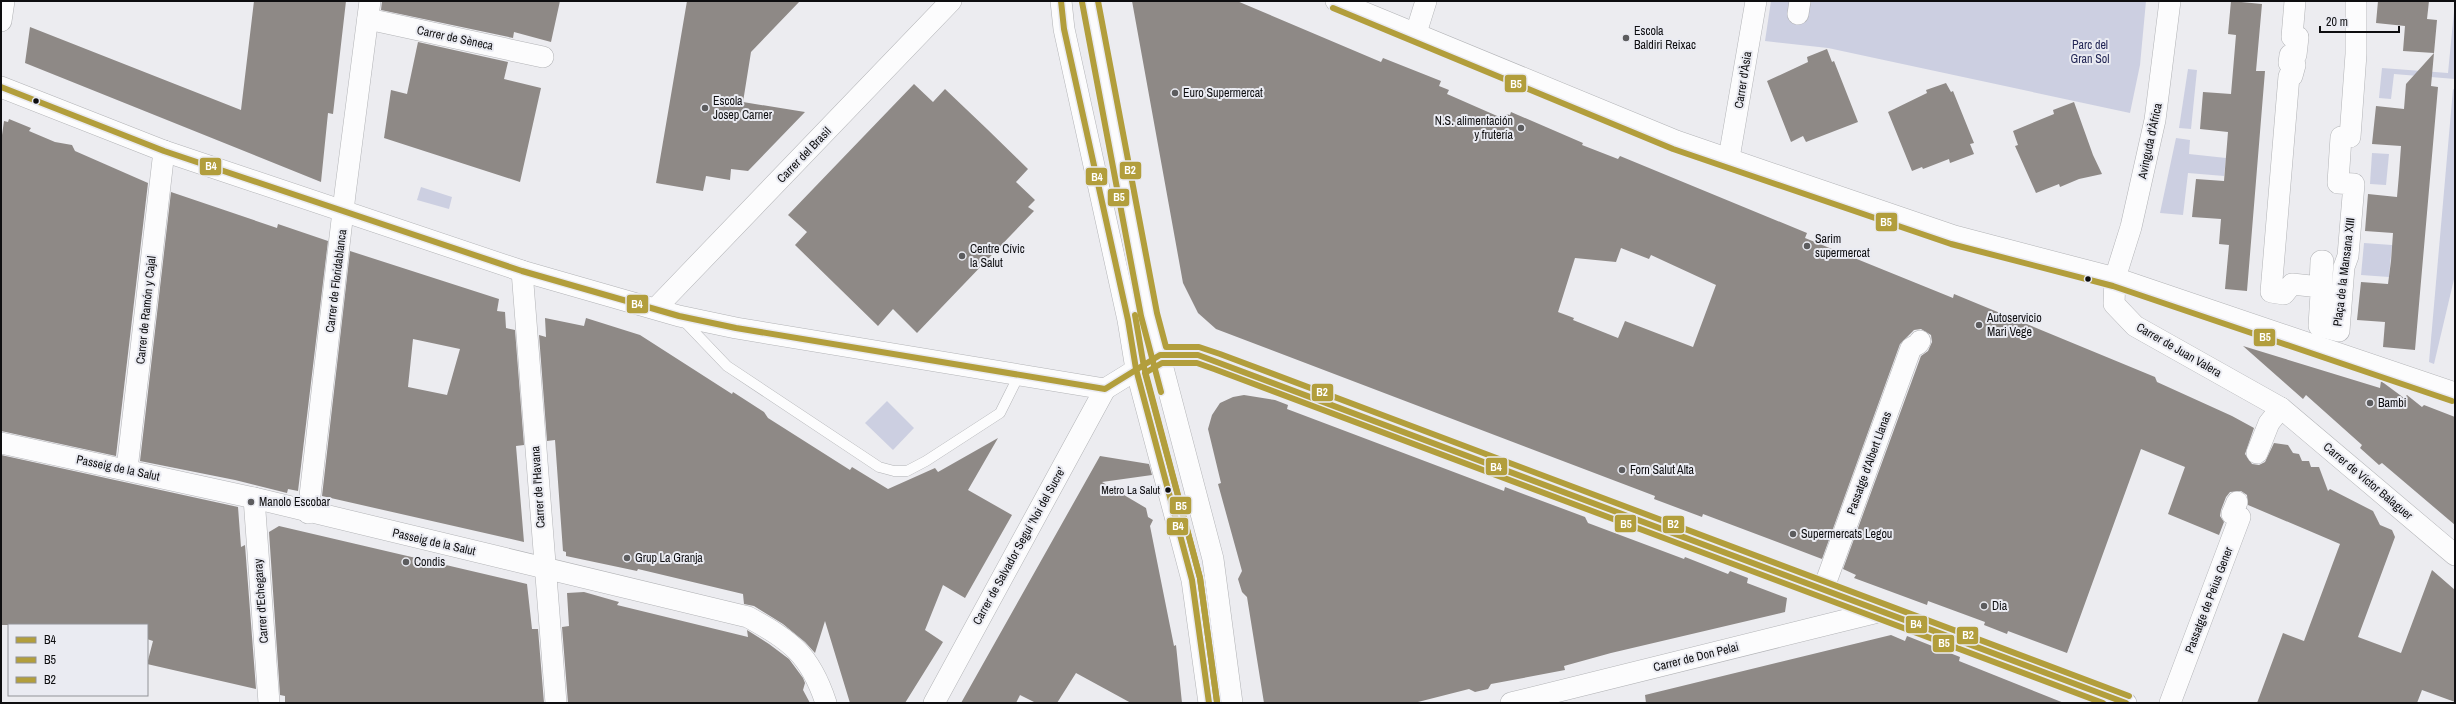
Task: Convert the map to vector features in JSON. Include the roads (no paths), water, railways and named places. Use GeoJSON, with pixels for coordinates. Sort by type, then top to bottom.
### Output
{"type":"FeatureCollection","features":[{"type":"Feature","properties":{"kind":"street"},"geometry":{"type":"LineString","coordinates":[[1,21],[4,1]]}},
{"type":"Feature","properties":{"kind":"street","name":"Carrer del Brasil"},"geometry":{"type":"LineString","coordinates":[[656,308],[951,1]]}},
{"type":"Feature","properties":{"kind":"street"},"geometry":{"type":"LineString","coordinates":[[1061,1],[1064,29],[1128,320],[1136,369],[1192,580],[1209,703]]}},
{"type":"Feature","properties":{"kind":"street"},"geometry":{"type":"LineString","coordinates":[[1090,1],[1149,315],[1213,559],[1232,703]]}},
{"type":"Feature","properties":{"kind":"street"},"geometry":{"type":"LineString","coordinates":[[1336,1],[1676,140],[1954,236],[2115,278],[2454,389]]}},
{"type":"Feature","properties":{"kind":"street"},"geometry":{"type":"LineString","coordinates":[[1416,33],[1426,1]]}},
{"type":"Feature","properties":{"kind":"street","name":"Carrer d'Àsia"},"geometry":{"type":"LineString","coordinates":[[1729,158],[1756,1]]}},
{"type":"Feature","properties":{"kind":"street","name":"Avinguda d'Àfrica"},"geometry":{"type":"LineString","coordinates":[[2115,278],[2131,227],[2155,120],[2170,1]]}},
{"type":"Feature","properties":{"kind":"street","name":"Plaça de la Mansana XIII"},"geometry":{"type":"LineString","coordinates":[[2295,1],[2292,37],[2298,37],[2296,55],[2290,55],[2289,63],[2295,65],[2292,76],[2289,76],[2271,292],[2284,294],[2292,284],[2320,287],[2321,261],[2323,261],[2319,326],[2339,332],[2344,267],[2348,256],[2354,184],[2338,183],[2341,137],[2350,137],[2356,54],[2356,1]]}},
{"type":"Feature","properties":{"kind":"street","name":"Carrer de Sèneca"},"geometry":{"type":"LineString","coordinates":[[369,10],[543,57]]}},
{"type":"Feature","properties":{"kind":"street","name":"Carrer de Floridablanca"},"geometry":{"type":"LineString","coordinates":[[308,513],[369,10]]}},
{"type":"Feature","properties":{"kind":"street"},"geometry":{"type":"LineString","coordinates":[[1,87],[164,151],[344,212],[522,271],[656,308],[679,316],[736,328],[1105,389],[1160,355],[1198,355],[1823,590],[1882,610],[2126,703]]}},
{"type":"Feature","properties":{"kind":"street","name":"Carrer de Ramón y Cajal"},"geometry":{"type":"LineString","coordinates":[[127,469],[131,451],[164,151]]}},
{"type":"Feature","properties":{"kind":"street","name":"Carrer de l'Havana"},"geometry":{"type":"LineString","coordinates":[[522,271],[544,567],[556,703]]}},
{"type":"Feature","properties":{"kind":"street","name":"Carrer de Juan Valera"},"geometry":{"type":"LineString","coordinates":[[2115,278],[2114,304],[2135,326],[2281,408]]}},
{"type":"Feature","properties":{"kind":"street","name":"Passatge d'Albert Llanas"},"geometry":{"type":"LineString","coordinates":[[1823,590],[1915,344]]}},
{"type":"Feature","properties":{"kind":"street","name":"Carrer de Salvador Seguí 'Noi del Sucre'"},"geometry":{"type":"LineString","coordinates":[[934,703],[1105,389]]}},
{"type":"Feature","properties":{"kind":"street"},"geometry":{"type":"LineString","coordinates":[[2257,453],[2269,423],[2281,408]]}},
{"type":"Feature","properties":{"kind":"street","name":"Carrer de Víctor Balaguer"},"geometry":{"type":"LineString","coordinates":[[2281,408],[2455,555]]}},
{"type":"Feature","properties":{"kind":"street","name":"Passeig de la Salut"},"geometry":{"type":"LineString","coordinates":[[1,443],[127,469],[254,498],[308,513],[544,567],[748,616],[779,634],[804,656],[820,686],[826,703]]}},
{"type":"Feature","properties":{"kind":"street","name":"Carrer d'Echegaray"},"geometry":{"type":"LineString","coordinates":[[254,498],[269,703]]}},
{"type":"Feature","properties":{"kind":"street","name":"Passatge de Peius Gener"},"geometry":{"type":"LineString","coordinates":[[2170,703],[2240,517],[2232,514],[2237,502]]}},
{"type":"Feature","properties":{"kind":"street","name":"Carrer de Don Pelai"},"geometry":{"type":"LineString","coordinates":[[1511,703],[1882,610]]}},
{"type":"Feature","properties":{"kind":"lane"},"geometry":{"type":"LineString","coordinates":[[679,316],[727,366],[879,467],[894,471],[908,471],[1000,413],[1019,375]]}},
{"type":"Feature","properties":{"kind":"place","name":"Escola Baldiri Reixac"},"geometry":{"type":"Point","coordinates":[1626,38]}},
{"type":"Feature","properties":{"kind":"place","name":"Euro Supermercat"},"geometry":{"type":"Point","coordinates":[1175,93]}},
{"type":"Feature","properties":{"kind":"place","name":"Escola Josep Carner"},"geometry":{"type":"Point","coordinates":[705,108]}},
{"type":"Feature","properties":{"kind":"place","name":"N.S. alimentación y frutería"},"geometry":{"type":"Point","coordinates":[1521,128]}},
{"type":"Feature","properties":{"kind":"place","name":"Sarim supermercat"},"geometry":{"type":"Point","coordinates":[1807,246]}},
{"type":"Feature","properties":{"kind":"place","name":"Centre Cívic la Salut"},"geometry":{"type":"Point","coordinates":[962,256]}},
{"type":"Feature","properties":{"kind":"place","name":"Autoservicio Mari Vege"},"geometry":{"type":"Point","coordinates":[1979,325]}},
{"type":"Feature","properties":{"kind":"place","name":"Bambi"},"geometry":{"type":"Point","coordinates":[2370,403]}},
{"type":"Feature","properties":{"kind":"place","name":"Forn Salut Alta"},"geometry":{"type":"Point","coordinates":[1622,470]}},
{"type":"Feature","properties":{"kind":"place","name":"Metro La Salut"},"geometry":{"type":"Point","coordinates":[1168,490]}},
{"type":"Feature","properties":{"kind":"place","name":"Manolo Escobar"},"geometry":{"type":"Point","coordinates":[251,502]}},
{"type":"Feature","properties":{"kind":"place","name":"Supermercats Legou"},"geometry":{"type":"Point","coordinates":[1793,534]}},
{"type":"Feature","properties":{"kind":"place","name":"Grup La Granja"},"geometry":{"type":"Point","coordinates":[627,558]}},
{"type":"Feature","properties":{"kind":"place","name":"Condis"},"geometry":{"type":"Point","coordinates":[406,562]}},
{"type":"Feature","properties":{"kind":"place","name":"Dia"},"geometry":{"type":"Point","coordinates":[1984,606]}},
{"type":"Feature","properties":{"kind":"park label","name":"Parc del Gran Sol"},"geometry":{"type":"Point","coordinates":[2090,52]}}]}
